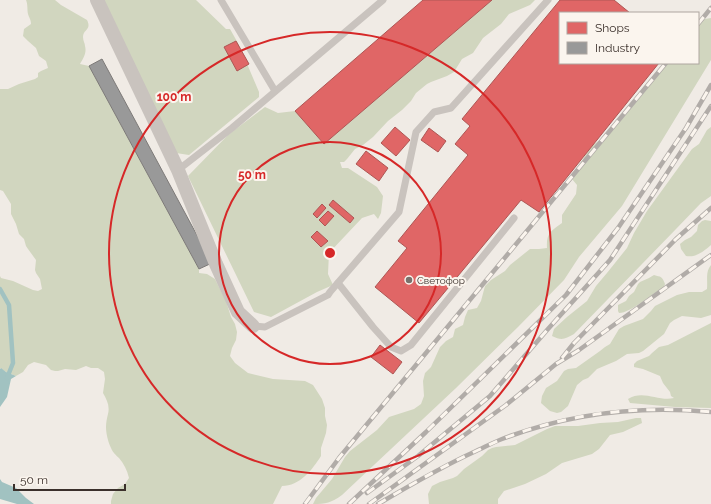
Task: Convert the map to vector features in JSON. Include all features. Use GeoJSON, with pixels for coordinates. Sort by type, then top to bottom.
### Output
{"type":"FeatureCollection","features":[{"type":"Feature","properties":{"kind":"street"},"geometry":{"type":"LineString","coordinates":[[97,0],[178,170],[216,264],[238,312],[253,326]]}},
{"type":"Feature","properties":{"kind":"lane"},"geometry":{"type":"LineString","coordinates":[[221,0],[275,91]]}},
{"type":"Feature","properties":{"kind":"lane"},"geometry":{"type":"LineString","coordinates":[[178,170],[232,128],[383,0]]}},
{"type":"Feature","properties":{"kind":"lane"},"geometry":{"type":"LineString","coordinates":[[253,326],[265,326],[328,295],[399,212],[416,132],[434,112],[451,108],[548,0]]}},
{"type":"Feature","properties":{"kind":"lane"},"geometry":{"type":"LineString","coordinates":[[338,283],[377,332],[391,346],[401,351],[412,345],[514,218]]}},
{"type":"Feature","properties":{"kind":"green space"},"geometry":{"type":"Polygon","coordinates":[[[26,0],[55,0],[87,20],[88,28],[83,34],[85,51],[80,64],[89,66],[199,269],[199,273],[207,274],[215,279],[226,301],[237,332],[236,340],[230,356],[235,363],[248,373],[273,379],[305,381],[313,385],[322,399],[325,408],[327,425],[321,448],[321,456],[314,467],[300,480],[282,486],[273,504],[111,504],[113,494],[118,488],[125,484],[129,478],[124,465],[112,450],[107,438],[106,425],[109,408],[103,393],[105,379],[104,372],[98,368],[86,366],[76,370],[65,369],[55,371],[51,370],[46,365],[34,362],[28,365],[23,372],[16,376],[0,368],[0,276],[1,278],[13,281],[33,290],[38,291],[42,289],[40,279],[35,270],[36,260],[26,246],[24,239],[19,234],[11,214],[11,204],[3,191],[0,190],[0,89],[8,89],[35,79],[38,77],[38,73],[48,68],[46,61],[39,56],[36,48],[23,36],[24,29],[31,24],[26,0]]]}},
{"type":"Feature","properties":{"kind":"green space"},"geometry":{"type":"Polygon","coordinates":[[[102,0],[196,0],[226,29],[230,29],[239,45],[259,92],[259,97],[189,155],[176,153],[102,0]]]}},
{"type":"Feature","properties":{"kind":"green space"},"geometry":{"type":"Polygon","coordinates":[[[492,0],[535,0],[530,5],[509,14],[501,24],[483,38],[473,53],[462,59],[454,72],[427,84],[416,93],[411,101],[388,121],[373,137],[355,149],[344,162],[340,162],[342,168],[348,168],[377,187],[383,196],[381,213],[378,219],[374,214],[362,218],[329,253],[328,274],[333,285],[271,317],[254,312],[188,176],[228,135],[265,107],[278,113],[295,111],[324,144],[492,0]]]}},
{"type":"Feature","properties":{"kind":"green space"},"geometry":{"type":"Polygon","coordinates":[[[711,18],[711,60],[622,206],[579,257],[564,280],[456,388],[342,495],[335,500],[321,504],[313,504],[316,498],[332,479],[350,451],[377,430],[389,417],[414,409],[421,404],[424,396],[423,381],[425,373],[431,367],[440,347],[453,337],[455,329],[463,325],[468,310],[477,308],[481,301],[485,286],[530,249],[547,248],[548,236],[552,230],[562,223],[562,215],[576,194],[577,185],[572,179],[574,172],[593,145],[614,127],[629,107],[658,75],[665,64],[699,64],[699,22],[711,18]]]}},
{"type":"Feature","properties":{"kind":"green space"},"geometry":{"type":"Polygon","coordinates":[[[711,127],[711,196],[701,203],[574,334],[563,339],[552,336],[554,329],[587,301],[596,286],[627,248],[647,211],[692,149],[699,144],[707,130],[711,127]]]}},
{"type":"Feature","properties":{"kind":"green space"},"geometry":{"type":"Polygon","coordinates":[[[705,220],[711,221],[711,245],[703,252],[693,256],[686,256],[681,249],[680,244],[691,237],[697,231],[698,225],[705,220]]]}},
{"type":"Feature","properties":{"kind":"green space"},"geometry":{"type":"Polygon","coordinates":[[[711,265],[711,315],[701,318],[682,316],[670,323],[664,334],[643,351],[639,353],[627,354],[616,361],[597,369],[588,378],[577,385],[568,406],[561,412],[557,413],[550,411],[541,403],[542,396],[546,388],[557,381],[564,371],[576,368],[610,344],[619,329],[643,319],[655,306],[677,295],[689,292],[702,292],[707,289],[707,273],[711,265]]]}},
{"type":"Feature","properties":{"kind":"green space"},"geometry":{"type":"Polygon","coordinates":[[[654,275],[662,278],[665,284],[664,287],[630,310],[619,313],[618,305],[626,301],[640,282],[654,275]]]}},
{"type":"Feature","properties":{"kind":"green space"},"geometry":{"type":"Polygon","coordinates":[[[711,323],[711,408],[675,407],[630,403],[628,399],[639,395],[668,399],[674,398],[671,396],[660,376],[634,367],[634,364],[637,361],[649,356],[659,347],[668,345],[711,323]]]}},
{"type":"Feature","properties":{"kind":"green space"},"geometry":{"type":"Polygon","coordinates":[[[641,418],[642,423],[623,432],[610,435],[599,449],[592,454],[562,463],[546,474],[525,484],[504,491],[498,499],[498,504],[429,504],[428,494],[432,486],[457,476],[492,448],[515,445],[555,426],[578,426],[618,422],[641,418]]]}},
{"type":"Feature","properties":{"kind":"water"},"geometry":{"type":"Polygon","coordinates":[[[1,368],[16,376],[11,379],[7,397],[0,407],[0,369],[1,368]]]}},
{"type":"Feature","properties":{"kind":"water"},"geometry":{"type":"Polygon","coordinates":[[[0,479],[2,482],[16,488],[34,504],[17,504],[0,499],[0,479]]]}},
{"type":"Feature","properties":{"kind":"building: Shops"},"geometry":{"type":"Polygon","coordinates":[[[423,0],[492,0],[324,144],[295,111],[423,0]]]}},
{"type":"Feature","properties":{"kind":"building: Shops"},"geometry":{"type":"Polygon","coordinates":[[[560,0],[614,0],[629,12],[559,12],[559,64],[658,64],[539,212],[521,200],[419,323],[375,287],[407,248],[398,241],[468,155],[455,144],[470,126],[462,119],[560,0]]]}},
{"type":"Feature","properties":{"kind":"building: Shops"},"geometry":{"type":"Polygon","coordinates":[[[236,41],[249,64],[237,71],[224,47],[236,41]]]}},
{"type":"Feature","properties":{"kind":"building: Shops"},"geometry":{"type":"Polygon","coordinates":[[[395,127],[410,140],[396,156],[381,143],[395,127]]]}},
{"type":"Feature","properties":{"kind":"building: Shops"},"geometry":{"type":"Polygon","coordinates":[[[429,128],[446,141],[438,152],[421,140],[429,128]]]}},
{"type":"Feature","properties":{"kind":"building: Shops"},"geometry":{"type":"Polygon","coordinates":[[[366,151],[388,168],[379,181],[356,164],[366,151]]]}},
{"type":"Feature","properties":{"kind":"building: Shops"},"geometry":{"type":"Polygon","coordinates":[[[333,200],[354,218],[350,223],[329,205],[333,200]]]}},
{"type":"Feature","properties":{"kind":"building: Shops"},"geometry":{"type":"Polygon","coordinates":[[[322,204],[326,208],[317,218],[313,214],[322,204]]]}},
{"type":"Feature","properties":{"kind":"building: Shops"},"geometry":{"type":"Polygon","coordinates":[[[328,211],[334,216],[325,226],[319,220],[328,211]]]}},
{"type":"Feature","properties":{"kind":"building: Shops"},"geometry":{"type":"Polygon","coordinates":[[[317,231],[328,241],[321,247],[311,237],[317,231]]]}},
{"type":"Feature","properties":{"kind":"building: Shops"},"geometry":{"type":"Polygon","coordinates":[[[380,345],[402,362],[393,374],[371,357],[380,345]]]}},
{"type":"Feature","properties":{"kind":"building: Industry"},"geometry":{"type":"Polygon","coordinates":[[[102,59],[212,263],[199,269],[89,66],[102,59]]]}},
{"type":"Feature","properties":{"kind":"waterway"},"geometry":{"type":"LineString","coordinates":[[0,289],[9,305],[13,363],[7,378]]}},
{"type":"Feature","properties":{"kind":"railway"},"geometry":{"type":"LineString","coordinates":[[699,23],[711,8]]}},
{"type":"Feature","properties":{"kind":"railway"},"geometry":{"type":"LineString","coordinates":[[305,504],[339,458],[665,64]]}},
{"type":"Feature","properties":{"kind":"railway"},"geometry":{"type":"LineString","coordinates":[[349,504],[426,432],[566,295],[618,228],[686,128],[711,85]]}},
{"type":"Feature","properties":{"kind":"railway"},"geometry":{"type":"LineString","coordinates":[[367,493],[418,456],[490,396],[610,260],[711,106]]}},
{"type":"Feature","properties":{"kind":"railway"},"geometry":{"type":"LineString","coordinates":[[562,358],[574,343],[676,239],[711,208]]}},
{"type":"Feature","properties":{"kind":"railway"},"geometry":{"type":"LineString","coordinates":[[369,504],[506,405],[556,364],[579,350],[711,255]]}},
{"type":"Feature","properties":{"kind":"railway"},"geometry":{"type":"LineString","coordinates":[[378,504],[437,470],[495,442],[553,423],[579,417],[631,411],[684,410],[711,412]]}},
{"type":"Feature","properties":{"kind":"place","name":"Светофор"},"geometry":{"type":"Point","coordinates":[409,280]}}]}
